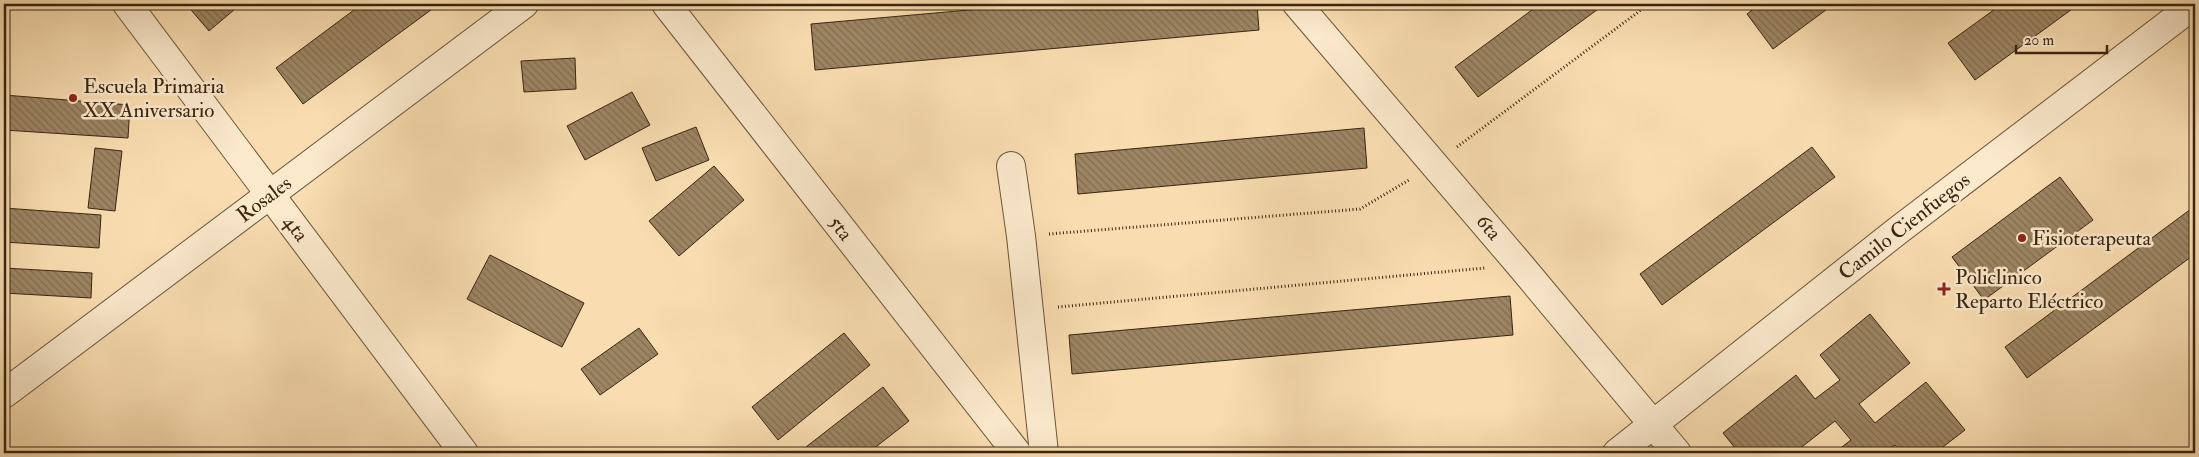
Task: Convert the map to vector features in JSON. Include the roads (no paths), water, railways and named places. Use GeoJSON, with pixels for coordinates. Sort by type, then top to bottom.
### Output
{"type":"FeatureCollection","features":[{"type":"Feature","properties":{"kind":"street","name":"4ta"},"geometry":{"type":"LineString","coordinates":[[127,4],[464,453]]}},
{"type":"Feature","properties":{"kind":"street","name":"Rosales"},"geometry":{"type":"LineString","coordinates":[[4,394],[524,4]]}},
{"type":"Feature","properties":{"kind":"street","name":"5ta"},"geometry":{"type":"LineString","coordinates":[[666,4],[1017,453]]}},
{"type":"Feature","properties":{"kind":"street","name":"6ta"},"geometry":{"type":"LineString","coordinates":[[1298,4],[1520,264],[1677,453]]}},
{"type":"Feature","properties":{"kind":"street","name":"Camilo Cienfuegos"},"geometry":{"type":"LineString","coordinates":[[1617,453],[1904,226],[2187,14]]}},
{"type":"Feature","properties":{"kind":"street"},"geometry":{"type":"LineString","coordinates":[[1011,166],[1021,236],[1044,453]]}},
{"type":"Feature","properties":{"kind":"street"},"geometry":{"type":"LineString","coordinates":[[1645,453],[1652,424]]}},
{"type":"Feature","properties":{"kind":"place","name":"Escuela Primaria XX Aniversario"},"geometry":{"type":"Point","coordinates":[73,98]}},
{"type":"Feature","properties":{"kind":"place","name":"Fisioterapeuta"},"geometry":{"type":"Point","coordinates":[2022,238]}},
{"type":"Feature","properties":{"kind":"place","name":"Policlinico Reparto Eléctrico"},"geometry":{"type":"Point","coordinates":[1944,289]}}]}
